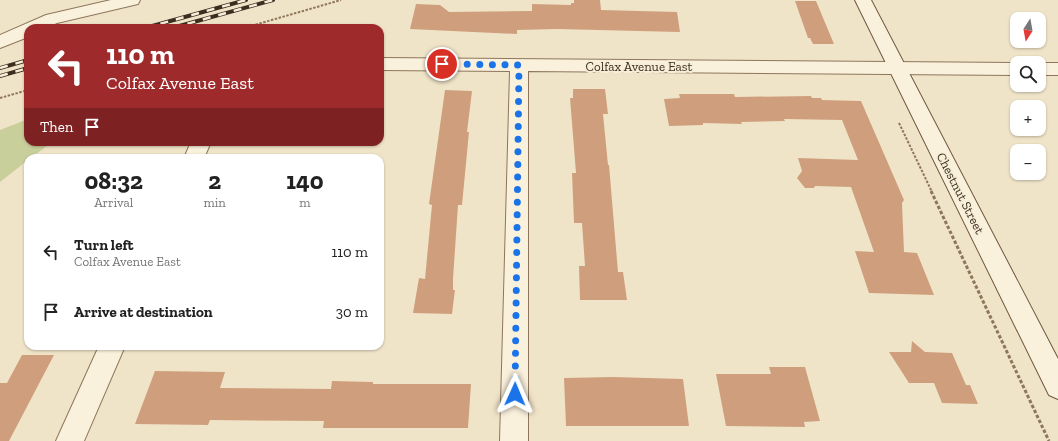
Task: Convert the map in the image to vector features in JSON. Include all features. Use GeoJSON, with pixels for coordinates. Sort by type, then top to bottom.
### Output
{"type":"FeatureCollection","features":[{"type":"Feature","properties":{"kind":"street"},"geometry":{"type":"LineString","coordinates":[[41,24],[52,19],[132,0]]}},
{"type":"Feature","properties":{"kind":"street","name":"Chestnut Street"},"geometry":{"type":"LineString","coordinates":[[863,0],[1058,386]]}},
{"type":"Feature","properties":{"kind":"street"},"geometry":{"type":"LineString","coordinates":[[0,42],[24,32]]}},
{"type":"Feature","properties":{"kind":"street","name":"Colfax Avenue East"},"geometry":{"type":"LineString","coordinates":[[384,64],[1010,69]]}},
{"type":"Feature","properties":{"kind":"street"},"geometry":{"type":"LineString","coordinates":[[514,441],[519,65]]}},
{"type":"Feature","properties":{"kind":"street"},"geometry":{"type":"LineString","coordinates":[[1046,69],[1058,69]]}},
{"type":"Feature","properties":{"kind":"street"},"geometry":{"type":"LineString","coordinates":[[70,441],[110,350]]}},
{"type":"Feature","properties":{"kind":"path"},"geometry":{"type":"LineString","coordinates":[[258,24],[341,0]]}},
{"type":"Feature","properties":{"kind":"path"},"geometry":{"type":"LineString","coordinates":[[0,98],[24,91]]}},
{"type":"Feature","properties":{"kind":"path"},"geometry":{"type":"LineString","coordinates":[[898,119],[1049,441]]}},
{"type":"Feature","properties":{"kind":"green space"},"geometry":{"type":"Polygon","coordinates":[[[24,121],[24,146],[47,146],[36,154],[24,154],[24,163],[0,182],[0,130],[24,121]]]}},
{"type":"Feature","properties":{"kind":"building"},"geometry":{"type":"Polygon","coordinates":[[[574,0],[600,0],[601,10],[677,12],[680,32],[557,29],[517,30],[517,34],[410,29],[416,4],[440,5],[449,12],[532,11],[532,4],[571,5],[571,3],[574,3],[574,0]]]}},
{"type":"Feature","properties":{"kind":"building"},"geometry":{"type":"Polygon","coordinates":[[[795,1],[816,1],[834,44],[813,44],[810,38],[808,38],[795,1]]]}},
{"type":"Feature","properties":{"kind":"building"},"geometry":{"type":"Polygon","coordinates":[[[573,89],[605,89],[608,114],[603,114],[618,272],[623,272],[627,300],[580,300],[579,266],[585,266],[582,223],[574,223],[572,173],[576,173],[570,98],[573,98],[573,89]]]}},
{"type":"Feature","properties":{"kind":"building"},"geometry":{"type":"Polygon","coordinates":[[[445,90],[472,91],[467,132],[469,132],[462,205],[458,205],[453,279],[453,290],[455,290],[452,314],[413,313],[419,278],[425,279],[432,205],[429,204],[445,90]]]}},
{"type":"Feature","properties":{"kind":"building"},"geometry":{"type":"Polygon","coordinates":[[[679,94],[734,94],[735,97],[811,96],[812,98],[821,98],[822,100],[861,101],[904,200],[902,203],[904,252],[917,253],[934,295],[869,293],[855,251],[874,252],[851,187],[815,186],[814,188],[805,188],[797,178],[802,171],[798,158],[858,160],[842,120],[784,119],[785,121],[741,122],[742,124],[703,123],[703,125],[669,126],[664,99],[680,98],[679,94]]]}},
{"type":"Feature","properties":{"kind":"building"},"geometry":{"type":"Polygon","coordinates":[[[912,341],[925,352],[952,353],[966,385],[970,385],[978,404],[942,403],[934,383],[909,383],[889,352],[911,352],[912,341]]]}},
{"type":"Feature","properties":{"kind":"building"},"geometry":{"type":"Polygon","coordinates":[[[22,355],[54,355],[9,441],[0,441],[0,383],[7,383],[22,355]]]}},
{"type":"Feature","properties":{"kind":"building"},"geometry":{"type":"Polygon","coordinates":[[[769,367],[805,367],[820,421],[804,422],[805,427],[726,426],[716,374],[771,374],[769,367]]]}},
{"type":"Feature","properties":{"kind":"building"},"geometry":{"type":"Polygon","coordinates":[[[155,371],[225,372],[220,388],[331,389],[332,381],[373,382],[373,384],[471,384],[468,428],[323,428],[324,421],[210,420],[208,425],[135,424],[155,371]]]}},
{"type":"Feature","properties":{"kind":"building"},"geometry":{"type":"Polygon","coordinates":[[[613,377],[683,379],[689,426],[566,426],[564,378],[613,377]]]}},
{"type":"Feature","properties":{"kind":"railway"},"geometry":{"type":"LineString","coordinates":[[159,24],[246,0]]}},
{"type":"Feature","properties":{"kind":"railway"},"geometry":{"type":"LineString","coordinates":[[186,24],[273,0]]}},
{"type":"Feature","properties":{"kind":"railway"},"geometry":{"type":"LineString","coordinates":[[0,68],[24,61]]}},
{"type":"Feature","properties":{"kind":"railway"},"geometry":{"type":"LineString","coordinates":[[0,76],[24,69]]}},
{"type":"Feature","properties":{"kind":"route"},"geometry":{"type":"LineString","coordinates":[[442,64],[519,65],[515,394]]}}]}
